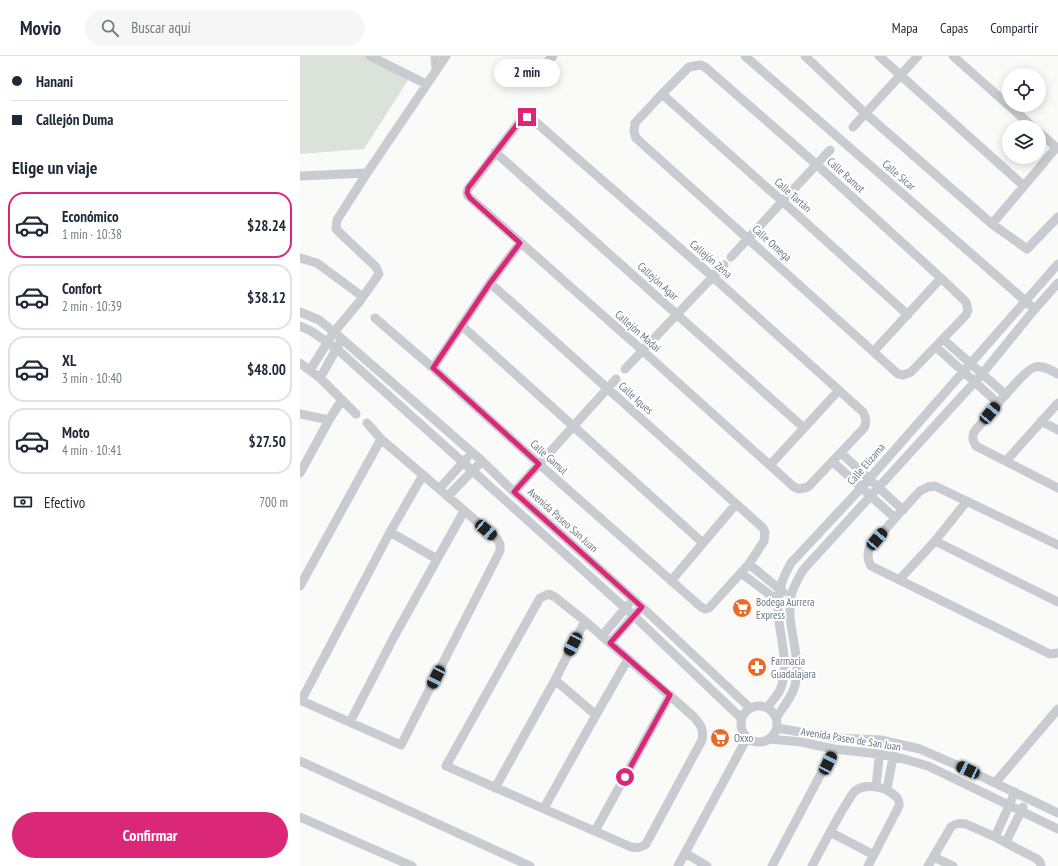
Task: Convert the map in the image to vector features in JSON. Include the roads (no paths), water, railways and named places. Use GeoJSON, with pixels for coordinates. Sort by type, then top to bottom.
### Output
{"type":"FeatureCollection","features":[{"type":"Feature","properties":{"kind":"street"},"geometry":{"type":"LineString","coordinates":[[370,56],[426,84]]}},
{"type":"Feature","properties":{"kind":"street"},"geometry":{"type":"LineString","coordinates":[[435,56],[436,69]]}},
{"type":"Feature","properties":{"kind":"street"},"geometry":{"type":"LineString","coordinates":[[310,370],[334,332],[344,322],[377,278],[378,270],[336,228],[337,220],[446,56]]}},
{"type":"Feature","properties":{"kind":"street"},"geometry":{"type":"LineString","coordinates":[[805,56],[865,114],[992,224],[1027,249],[1057,221]]}},
{"type":"Feature","properties":{"kind":"street"},"geometry":{"type":"LineString","coordinates":[[879,56],[1024,186]]}},
{"type":"Feature","properties":{"kind":"street"},"geometry":{"type":"LineString","coordinates":[[853,127],[918,56]]}},
{"type":"Feature","properties":{"kind":"street"},"geometry":{"type":"LineString","coordinates":[[954,56],[1025,120]]}},
{"type":"Feature","properties":{"kind":"street","name":"Calle Sicar"},"geometry":{"type":"LineString","coordinates":[[746,57],[1034,310]]}},
{"type":"Feature","properties":{"kind":"street","name":"Calle Ramot"},"geometry":{"type":"LineString","coordinates":[[662,94],[689,67],[700,65],[705,67],[816,164],[966,302],[968,310],[966,314],[944,339]]}},
{"type":"Feature","properties":{"kind":"street","name":"Calle Omega"},"geometry":{"type":"LineString","coordinates":[[662,94],[635,123],[634,132],[636,138],[898,374],[903,375],[911,372],[936,347]]}},
{"type":"Feature","properties":{"kind":"street","name":"Calle Tartán"},"geometry":{"type":"LineString","coordinates":[[662,94],[908,315]]}},
{"type":"Feature","properties":{"kind":"street","name":"Callejón Zena"},"geometry":{"type":"LineString","coordinates":[[495,152],[523,118],[531,118],[713,277],[863,412],[866,418],[864,428],[841,453]]}},
{"type":"Feature","properties":{"kind":"street"},"geometry":{"type":"LineString","coordinates":[[992,224],[1057,149],[1046,139]]}},
{"type":"Feature","properties":{"kind":"street"},"geometry":{"type":"LineString","coordinates":[[731,257],[830,150]]}},
{"type":"Feature","properties":{"kind":"street","name":"Callejón Madai"},"geometry":{"type":"LineString","coordinates":[[495,152],[463,194],[470,198],[643,351],[794,487],[799,489],[808,487],[833,462]]}},
{"type":"Feature","properties":{"kind":"street","name":"Callejón Agar"},"geometry":{"type":"LineString","coordinates":[[495,152],[804,428]]}},
{"type":"Feature","properties":{"kind":"street"},"geometry":{"type":"LineString","coordinates":[[300,176],[367,174]]}},
{"type":"Feature","properties":{"kind":"street"},"geometry":{"type":"LineString","coordinates":[[433,368],[490,283],[520,243]]}},
{"type":"Feature","properties":{"kind":"street"},"geometry":{"type":"LineString","coordinates":[[300,258],[317,263],[363,297]]}},
{"type":"Feature","properties":{"kind":"street","name":"Calle Elizama"},"geometry":{"type":"LineString","coordinates":[[767,708],[779,691],[784,676],[784,658],[778,601],[785,574],[791,563],[862,487],[1058,264]]}},
{"type":"Feature","properties":{"kind":"street"},"geometry":{"type":"LineString","coordinates":[[625,369],[724,265]]}},
{"type":"Feature","properties":{"kind":"street"},"geometry":{"type":"LineString","coordinates":[[874,351],[941,278]]}},
{"type":"Feature","properties":{"kind":"street","name":"Calle Iques"},"geometry":{"type":"LineString","coordinates":[[490,283],[763,528],[765,532],[764,541],[749,564]]}},
{"type":"Feature","properties":{"kind":"street"},"geometry":{"type":"LineString","coordinates":[[776,718],[794,689],[797,671],[790,610],[791,597],[795,583],[803,570],[975,382],[1058,283]]}},
{"type":"Feature","properties":{"kind":"street","name":"Avenida Paseo San Juan"},"geometry":{"type":"LineString","coordinates":[[300,312],[319,320],[342,338],[482,461],[750,708]]}},
{"type":"Feature","properties":{"kind":"street","name":"Calle Gamul"},"geometry":{"type":"LineString","coordinates":[[375,318],[701,607],[704,609],[709,608],[742,573]]}},
{"type":"Feature","properties":{"kind":"street"},"geometry":{"type":"LineString","coordinates":[[320,378],[342,338],[344,322]]}},
{"type":"Feature","properties":{"kind":"street"},"geometry":{"type":"LineString","coordinates":[[300,326],[328,341],[634,616],[742,718]]}},
{"type":"Feature","properties":{"kind":"street"},"geometry":{"type":"LineString","coordinates":[[461,326],[703,543]]}},
{"type":"Feature","properties":{"kind":"street"},"geometry":{"type":"LineString","coordinates":[[998,403],[936,347],[944,339],[1006,395]]}},
{"type":"Feature","properties":{"kind":"street"},"geometry":{"type":"LineString","coordinates":[[300,363],[320,378],[341,401],[356,414]]}},
{"type":"Feature","properties":{"kind":"street"},"geometry":{"type":"LineString","coordinates":[[1058,374],[1047,368],[1040,367],[1029,370],[998,403],[974,432],[973,441],[976,446],[1058,488]]}},
{"type":"Feature","properties":{"kind":"street"},"geometry":{"type":"LineString","coordinates":[[514,492],[616,379]]}},
{"type":"Feature","properties":{"kind":"street"},"geometry":{"type":"LineString","coordinates":[[770,465],[839,390]]}},
{"type":"Feature","properties":{"kind":"street"},"geometry":{"type":"LineString","coordinates":[[300,471],[341,401]]}},
{"type":"Feature","properties":{"kind":"street"},"geometry":{"type":"LineString","coordinates":[[1006,461],[1058,403]]}},
{"type":"Feature","properties":{"kind":"street"},"geometry":{"type":"LineString","coordinates":[[300,414],[329,420]]}},
{"type":"Feature","properties":{"kind":"street"},"geometry":{"type":"LineString","coordinates":[[1041,421],[1058,430]]}},
{"type":"Feature","properties":{"kind":"street"},"geometry":{"type":"LineString","coordinates":[[367,423],[381,439],[497,540],[501,547],[500,552],[401,745],[300,701],[422,475]]}},
{"type":"Feature","properties":{"kind":"street"},"geometry":{"type":"LineString","coordinates":[[300,586],[381,439]]}},
{"type":"Feature","properties":{"kind":"street"},"geometry":{"type":"LineString","coordinates":[[439,489],[472,453]]}},
{"type":"Feature","properties":{"kind":"street"},"geometry":{"type":"LineString","coordinates":[[895,518],[833,462],[841,453],[903,510]]}},
{"type":"Feature","properties":{"kind":"street"},"geometry":{"type":"LineString","coordinates":[[448,496],[482,461]]}},
{"type":"Feature","properties":{"kind":"street"},"geometry":{"type":"LineString","coordinates":[[1058,545],[943,488],[935,486],[928,487],[920,491],[868,549],[868,561],[872,566],[1050,654],[1058,653]]}},
{"type":"Feature","properties":{"kind":"street"},"geometry":{"type":"LineString","coordinates":[[899,580],[968,501]]}},
{"type":"Feature","properties":{"kind":"street"},"geometry":{"type":"LineString","coordinates":[[671,581],[736,504]]}},
{"type":"Feature","properties":{"kind":"street"},"geometry":{"type":"LineString","coordinates":[[350,722],[395,635],[464,511]]}},
{"type":"Feature","properties":{"kind":"street"},"geometry":{"type":"LineString","coordinates":[[390,532],[437,559]]}},
{"type":"Feature","properties":{"kind":"street"},"geometry":{"type":"LineString","coordinates":[[935,540],[1058,602]]}},
{"type":"Feature","properties":{"kind":"street"},"geometry":{"type":"LineString","coordinates":[[790,610],[742,573],[749,564],[791,597]]}},
{"type":"Feature","properties":{"kind":"street"},"geometry":{"type":"LineString","coordinates":[[550,594],[585,621],[670,695],[702,727],[702,740],[646,844],[642,847],[630,847],[446,766],[540,598],[550,594]]}},
{"type":"Feature","properties":{"kind":"street"},"geometry":{"type":"LineString","coordinates":[[602,636],[633,599]]}},
{"type":"Feature","properties":{"kind":"street"},"geometry":{"type":"LineString","coordinates":[[610,643],[642,607]]}},
{"type":"Feature","properties":{"kind":"street"},"geometry":{"type":"LineString","coordinates":[[495,788],[555,680],[585,621]]}},
{"type":"Feature","properties":{"kind":"street"},"geometry":{"type":"LineString","coordinates":[[544,808],[628,659]]}},
{"type":"Feature","properties":{"kind":"street"},"geometry":{"type":"LineString","coordinates":[[555,680],[596,715]]}},
{"type":"Feature","properties":{"kind":"street"},"geometry":{"type":"LineString","coordinates":[[595,831],[670,695]]}},
{"type":"Feature","properties":{"kind":"street"},"geometry":{"type":"LineString","coordinates":[[758,706],[767,708],[771,710],[776,718],[777,728],[773,735],[761,742],[756,742],[747,738],[741,729],[744,714],[750,708],[758,706]]}},
{"type":"Feature","properties":{"kind":"street"},"geometry":{"type":"LineString","coordinates":[[995,783],[1058,709]]}},
{"type":"Feature","properties":{"kind":"street","name":"Avenida Paseo de San Juan"},"geometry":{"type":"LineString","coordinates":[[777,728],[835,738],[881,740],[920,749],[1058,813]]}},
{"type":"Feature","properties":{"kind":"street"},"geometry":{"type":"LineString","coordinates":[[678,866],[747,738]]}},
{"type":"Feature","properties":{"kind":"street","name":"Avenida Paseo de San Juan"},"geometry":{"type":"LineString","coordinates":[[770,738],[801,742],[834,749],[879,754],[928,766],[1058,829]]}},
{"type":"Feature","properties":{"kind":"street"},"geometry":{"type":"LineString","coordinates":[[876,787],[881,740]]}},
{"type":"Feature","properties":{"kind":"street"},"geometry":{"type":"LineString","coordinates":[[887,789],[896,743]]}},
{"type":"Feature","properties":{"kind":"street"},"geometry":{"type":"LineString","coordinates":[[772,866],[834,749]]}},
{"type":"Feature","properties":{"kind":"street"},"geometry":{"type":"LineString","coordinates":[[300,761],[530,866]]}},
{"type":"Feature","properties":{"kind":"street"},"geometry":{"type":"LineString","coordinates":[[812,866],[852,795],[861,788],[876,787],[887,789],[898,798],[899,806],[868,866]]}},
{"type":"Feature","properties":{"kind":"street"},"geometry":{"type":"LineString","coordinates":[[995,836],[1015,792]]}},
{"type":"Feature","properties":{"kind":"street"},"geometry":{"type":"LineString","coordinates":[[1006,842],[1028,798]]}},
{"type":"Feature","properties":{"kind":"street"},"geometry":{"type":"LineString","coordinates":[[300,818],[412,866]]}},
{"type":"Feature","properties":{"kind":"street"},"geometry":{"type":"LineString","coordinates":[[928,866],[951,827],[955,824],[961,823],[995,836],[1037,859],[1041,866]]}},
{"type":"Feature","properties":{"kind":"street"},"geometry":{"type":"LineString","coordinates":[[830,832],[874,855]]}},
{"type":"Feature","properties":{"kind":"street"},"geometry":{"type":"LineString","coordinates":[[685,853],[707,866]]}},
{"type":"Feature","properties":{"kind":"street"},"geometry":{"type":"LineString","coordinates":[[934,857],[953,866]]}},
{"type":"Feature","properties":{"kind":"place","name":"Bodega Aurrera Express"},"geometry":{"type":"Point","coordinates":[742,608]}},
{"type":"Feature","properties":{"kind":"place","name":"Farmacia Guadalajara"},"geometry":{"type":"Point","coordinates":[757,667]}},
{"type":"Feature","properties":{"kind":"place","name":"Oxxo"},"geometry":{"type":"Point","coordinates":[720,738]}}]}
